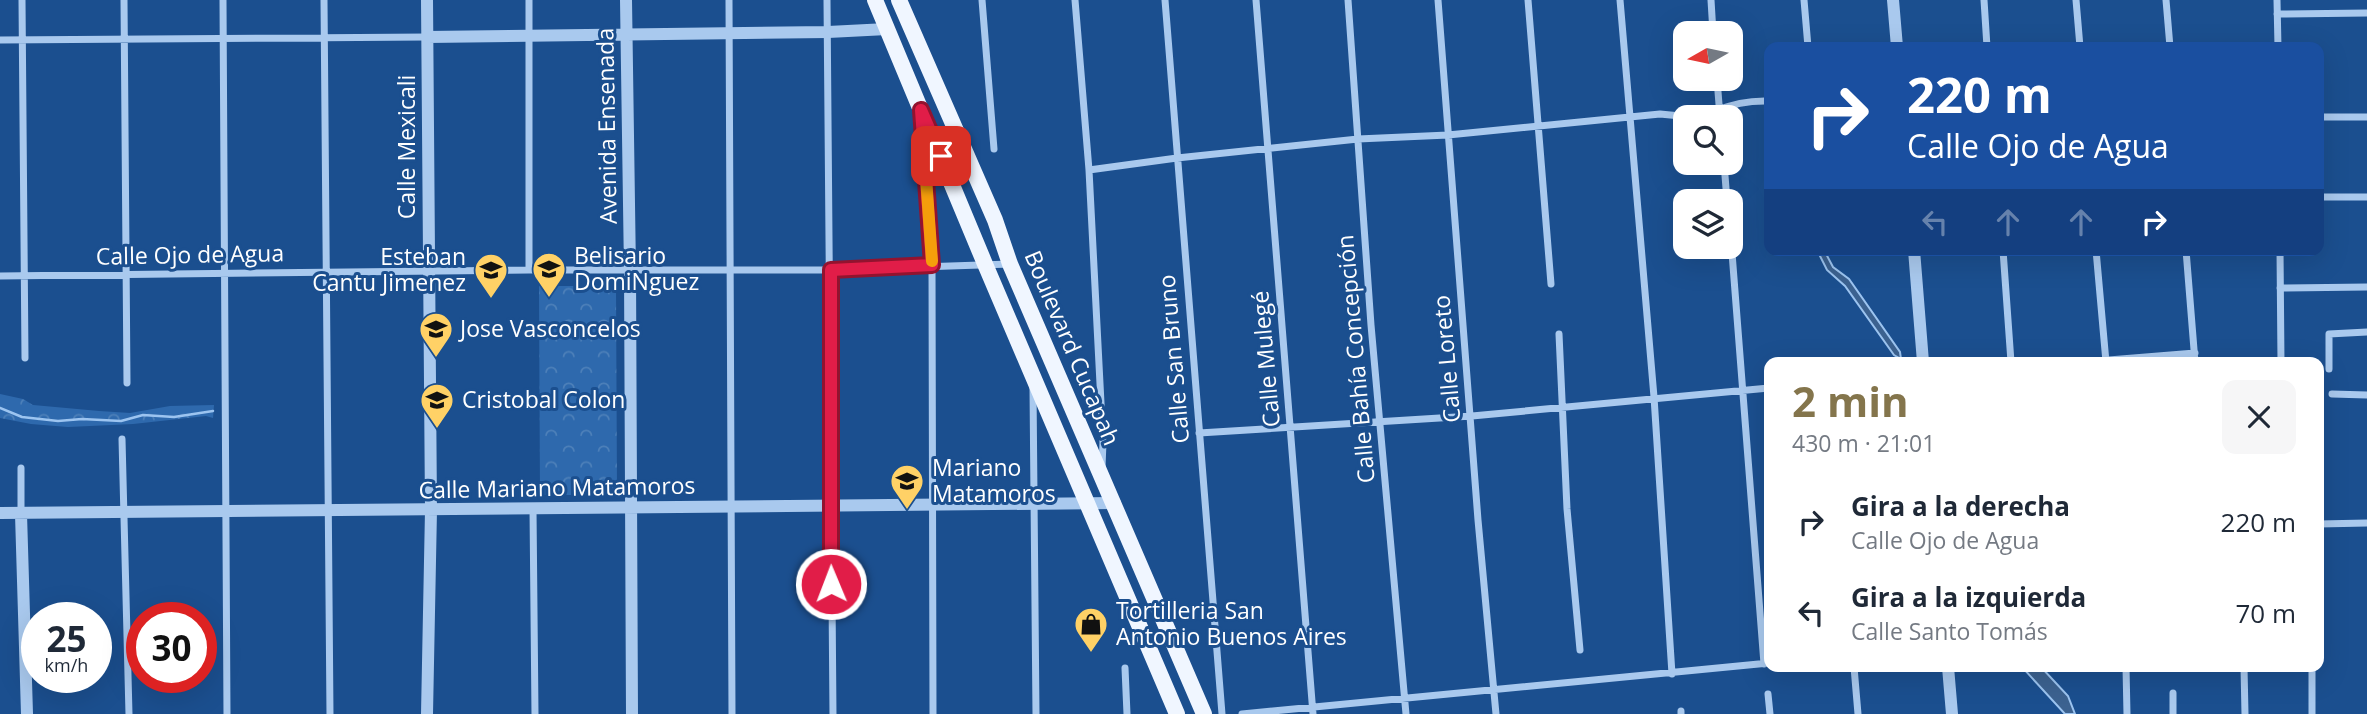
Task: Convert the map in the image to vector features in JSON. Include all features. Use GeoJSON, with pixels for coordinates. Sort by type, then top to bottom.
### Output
{"type":"FeatureCollection","features":[{"type":"Feature","properties":{"kind":"main road","name":"Boulevard Cucapah"},"geometry":{"type":"LineString","coordinates":[[875,0],[1177,714]]}},
{"type":"Feature","properties":{"kind":"main road","name":"Boulevard Cucapah"},"geometry":{"type":"LineString","coordinates":[[899,0],[1204,714]]}},
{"type":"Feature","properties":{"kind":"main road"},"geometry":{"type":"LineString","coordinates":[[970,226],[978,229],[995,220]]}},
{"type":"Feature","properties":{"kind":"street"},"geometry":{"type":"LineString","coordinates":[[22,0],[25,358]]}},
{"type":"Feature","properties":{"kind":"street"},"geometry":{"type":"LineString","coordinates":[[124,0],[127,383]]}},
{"type":"Feature","properties":{"kind":"street"},"geometry":{"type":"LineString","coordinates":[[223,0],[228,714]]}},
{"type":"Feature","properties":{"kind":"street"},"geometry":{"type":"LineString","coordinates":[[324,0],[330,714]]}},
{"type":"Feature","properties":{"kind":"street","name":"Calle Mexicali"},"geometry":{"type":"LineString","coordinates":[[427,0],[431,510],[427,714]]}},
{"type":"Feature","properties":{"kind":"street"},"geometry":{"type":"LineString","coordinates":[[529,0],[529,270]]}},
{"type":"Feature","properties":{"kind":"street","name":"Avenida Ensenada"},"geometry":{"type":"LineString","coordinates":[[626,0],[632,714]]}},
{"type":"Feature","properties":{"kind":"street"},"geometry":{"type":"LineString","coordinates":[[729,0],[732,714]]}},
{"type":"Feature","properties":{"kind":"street"},"geometry":{"type":"LineString","coordinates":[[827,0],[833,714]]}},
{"type":"Feature","properties":{"kind":"street"},"geometry":{"type":"LineString","coordinates":[[982,0],[994,149]]}},
{"type":"Feature","properties":{"kind":"street"},"geometry":{"type":"LineString","coordinates":[[1075,0],[1089,170],[1103,442],[1101,472]]}},
{"type":"Feature","properties":{"kind":"street","name":"Calle San Bruno"},"geometry":{"type":"LineString","coordinates":[[1165,0],[1222,714]]}},
{"type":"Feature","properties":{"kind":"street","name":"Calle Mulegé"},"geometry":{"type":"LineString","coordinates":[[1256,0],[1313,711]]}},
{"type":"Feature","properties":{"kind":"street","name":"Calle Bahía Concepción"},"geometry":{"type":"LineString","coordinates":[[1348,0],[1380,421],[1406,714]]}},
{"type":"Feature","properties":{"kind":"street","name":"Calle Loreto"},"geometry":{"type":"LineString","coordinates":[[1438,0],[1478,520],[1496,714]]}},
{"type":"Feature","properties":{"kind":"street"},"geometry":{"type":"LineString","coordinates":[[1528,0],[1552,284]]}},
{"type":"Feature","properties":{"kind":"street"},"geometry":{"type":"LineString","coordinates":[[1620,0],[1654,397],[1672,674]]}},
{"type":"Feature","properties":{"kind":"street"},"geometry":{"type":"LineString","coordinates":[[1711,0],[1712,21]]}},
{"type":"Feature","properties":{"kind":"street"},"geometry":{"type":"LineString","coordinates":[[1804,0],[1808,42]]}},
{"type":"Feature","properties":{"kind":"street"},"geometry":{"type":"LineString","coordinates":[[1894,0],[1897,42]]}},
{"type":"Feature","properties":{"kind":"street"},"geometry":{"type":"LineString","coordinates":[[1984,0],[1987,42]]}},
{"type":"Feature","properties":{"kind":"street"},"geometry":{"type":"LineString","coordinates":[[2076,0],[2080,42]]}},
{"type":"Feature","properties":{"kind":"street"},"geometry":{"type":"LineString","coordinates":[[2166,0],[2170,42]]}},
{"type":"Feature","properties":{"kind":"street"},"geometry":{"type":"LineString","coordinates":[[2277,0],[2278,42]]}},
{"type":"Feature","properties":{"kind":"street"},"geometry":{"type":"LineString","coordinates":[[2277,14],[2367,13]]}},
{"type":"Feature","properties":{"kind":"street"},"geometry":{"type":"LineString","coordinates":[[0,40],[627,35],[887,29]]}},
{"type":"Feature","properties":{"kind":"street"},"geometry":{"type":"LineString","coordinates":[[1731,105],[1735,102],[1764,101]]}},
{"type":"Feature","properties":{"kind":"street"},"geometry":{"type":"LineString","coordinates":[[921,110],[932,265],[933,714]]}},
{"type":"Feature","properties":{"kind":"street"},"geometry":{"type":"LineString","coordinates":[[1089,170],[1358,139],[1448,135],[1660,114],[1673,115]]}},
{"type":"Feature","properties":{"kind":"street"},"geometry":{"type":"LineString","coordinates":[[2324,117],[2367,117]]}},
{"type":"Feature","properties":{"kind":"street"},"geometry":{"type":"LineString","coordinates":[[2324,197],[2367,197]]}},
{"type":"Feature","properties":{"kind":"street"},"geometry":{"type":"LineString","coordinates":[[1914,256],[1923,357]]}},
{"type":"Feature","properties":{"kind":"street"},"geometry":{"type":"LineString","coordinates":[[2003,256],[2011,357]]}},
{"type":"Feature","properties":{"kind":"street"},"geometry":{"type":"LineString","coordinates":[[2097,256],[2106,357]]}},
{"type":"Feature","properties":{"kind":"street"},"geometry":{"type":"LineString","coordinates":[[2187,256],[2195,357]]}},
{"type":"Feature","properties":{"kind":"street"},"geometry":{"type":"LineString","coordinates":[[2280,256],[2281,357]]}},
{"type":"Feature","properties":{"kind":"street"},"geometry":{"type":"LineString","coordinates":[[1733,259],[1764,628]]}},
{"type":"Feature","properties":{"kind":"street","name":"Calle Ojo de Agua"},"geometry":{"type":"LineString","coordinates":[[0,276],[529,270],[831,270],[1010,264]]}},
{"type":"Feature","properties":{"kind":"street"},"geometry":{"type":"LineString","coordinates":[[2280,288],[2367,287]]}},
{"type":"Feature","properties":{"kind":"street"},"geometry":{"type":"LineString","coordinates":[[2329,369],[2329,334],[2367,332]]}},
{"type":"Feature","properties":{"kind":"street"},"geometry":{"type":"LineString","coordinates":[[1559,334],[1567,509],[1580,650]]}},
{"type":"Feature","properties":{"kind":"street"},"geometry":{"type":"LineString","coordinates":[[2150,357],[2195,353]]}},
{"type":"Feature","properties":{"kind":"street"},"geometry":{"type":"LineString","coordinates":[[1033,377],[1037,714]]}},
{"type":"Feature","properties":{"kind":"street"},"geometry":{"type":"LineString","coordinates":[[1199,433],[1472,416],[1764,388]]}},
{"type":"Feature","properties":{"kind":"street"},"geometry":{"type":"LineString","coordinates":[[2332,394],[2367,395]]}},
{"type":"Feature","properties":{"kind":"street"},"geometry":{"type":"LineString","coordinates":[[122,439],[129,714]]}},
{"type":"Feature","properties":{"kind":"street"},"geometry":{"type":"LineString","coordinates":[[21,468],[27,714]]}},
{"type":"Feature","properties":{"kind":"street","name":"Calle Mariano Matamoros"},"geometry":{"type":"LineString","coordinates":[[0,513],[1115,503]]}},
{"type":"Feature","properties":{"kind":"street"},"geometry":{"type":"LineString","coordinates":[[533,509],[535,714]]}},
{"type":"Feature","properties":{"kind":"street"},"geometry":{"type":"LineString","coordinates":[[2324,524],[2367,523]]}},
{"type":"Feature","properties":{"kind":"street"},"geometry":{"type":"LineString","coordinates":[[1242,714],[1313,711],[1405,698],[1764,664]]}},
{"type":"Feature","properties":{"kind":"street"},"geometry":{"type":"LineString","coordinates":[[1125,668],[1127,714]]}},
{"type":"Feature","properties":{"kind":"street"},"geometry":{"type":"LineString","coordinates":[[1854,672],[1858,714]]}},
{"type":"Feature","properties":{"kind":"street"},"geometry":{"type":"LineString","coordinates":[[1948,672],[1952,714]]}},
{"type":"Feature","properties":{"kind":"street"},"geometry":{"type":"LineString","coordinates":[[2126,672],[2127,714]]}},
{"type":"Feature","properties":{"kind":"street"},"geometry":{"type":"LineString","coordinates":[[2244,672],[2245,714]]}},
{"type":"Feature","properties":{"kind":"street"},"geometry":{"type":"LineString","coordinates":[[2312,672],[2312,714]]}},
{"type":"Feature","properties":{"kind":"street"},"geometry":{"type":"LineString","coordinates":[[2173,693],[2173,714]]}},
{"type":"Feature","properties":{"kind":"street"},"geometry":{"type":"LineString","coordinates":[[1768,694],[1770,714]]}},
{"type":"Feature","properties":{"kind":"green space"},"geometry":{"type":"Polygon","coordinates":[[[539,286],[616,286],[617,495],[540,495],[539,286]]]}},
{"type":"Feature","properties":{"kind":"green space"},"geometry":{"type":"Polygon","coordinates":[[[0,394],[23,399],[33,405],[130,413],[170,406],[214,405],[213,418],[206,416],[133,424],[68,427],[31,424],[0,418],[0,394]]]}},
{"type":"Feature","properties":{"kind":"shaded area"},"geometry":{"type":"Polygon","coordinates":[[[1820,256],[1827,256],[1833,267],[1849,279],[1900,352],[1901,357],[1894,355],[1845,286],[1827,270],[1820,256]]]}},
{"type":"Feature","properties":{"kind":"shaded area"},"geometry":{"type":"Polygon","coordinates":[[[2027,672],[2046,672],[2068,696],[2075,714],[2065,714],[2027,672]]]}},
{"type":"Feature","properties":{"kind":"waterway"},"geometry":{"type":"LineString","coordinates":[[0,408],[22,417],[58,421],[121,421],[143,415],[174,417],[213,411]]}},
{"type":"Feature","properties":{"kind":"slow traffic"},"geometry":{"type":"LineString","coordinates":[[923,136],[932,261]]}},
{"type":"Feature","properties":{"kind":"place","name":"Belisario DomiNguez"},"geometry":{"type":"Point","coordinates":[549,299]}},
{"type":"Feature","properties":{"kind":"place","name":"Esteban Cantu Jimenez"},"geometry":{"type":"Point","coordinates":[491,300]}},
{"type":"Feature","properties":{"kind":"place","name":"Jose Vasconcelos"},"geometry":{"type":"Point","coordinates":[436,359]}},
{"type":"Feature","properties":{"kind":"place","name":"Cristobal Colon"},"geometry":{"type":"Point","coordinates":[437,430]}},
{"type":"Feature","properties":{"kind":"place","name":"Mariano Matamoros"},"geometry":{"type":"Point","coordinates":[907,511]}},
{"type":"Feature","properties":{"kind":"place","name":"Tortilleria San Antonio Buenos Aires"},"geometry":{"type":"Point","coordinates":[1091,654]}},
{"type":"Feature","properties":{"kind":"route"},"geometry":{"type":"LineString","coordinates":[[831,584],[831,270],[932,265],[921,110],[941,156]]}}]}
